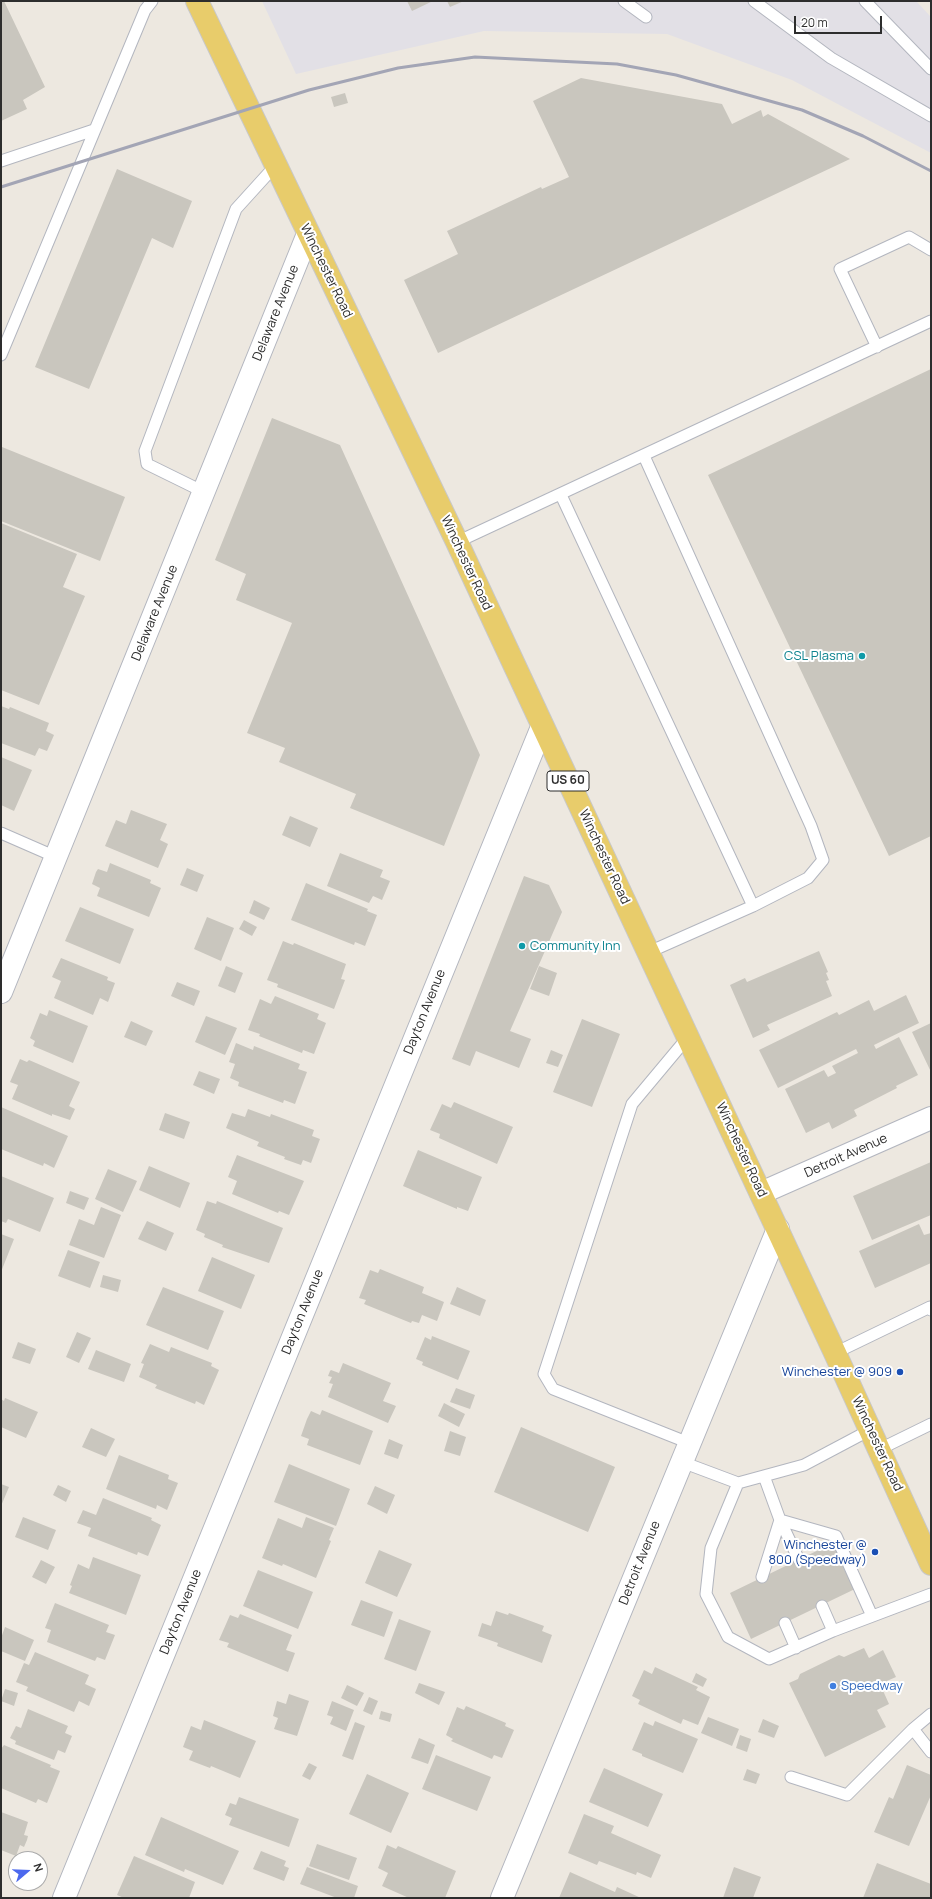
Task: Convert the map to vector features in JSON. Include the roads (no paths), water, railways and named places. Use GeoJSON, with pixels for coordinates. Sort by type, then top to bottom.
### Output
{"type":"FeatureCollection","features":[{"type":"Feature","properties":{"kind":"main road","name":"Winchester Road"},"geometry":{"type":"LineString","coordinates":[[197,1],[457,542],[542,727],[778,1229],[880,1449],[931,1564]]}},
{"type":"Feature","properties":{"kind":"street","name":"Delaware Avenue"},"geometry":{"type":"LineString","coordinates":[[1,992],[308,234]]}},
{"type":"Feature","properties":{"kind":"street","name":"Dayton Avenue"},"geometry":{"type":"LineString","coordinates":[[64,1898],[542,727]]}},
{"type":"Feature","properties":{"kind":"street","name":"Detroit Avenue"},"geometry":{"type":"LineString","coordinates":[[761,1193],[931,1118]]}},
{"type":"Feature","properties":{"kind":"street","name":"Detroit Avenue"},"geometry":{"type":"LineString","coordinates":[[502,1898],[778,1229]]}},
{"type":"Feature","properties":{"kind":"lane"},"geometry":{"type":"LineString","coordinates":[[1,355],[145,10],[152,1]]}},
{"type":"Feature","properties":{"kind":"lane"},"geometry":{"type":"LineString","coordinates":[[624,1],[646,17]]}},
{"type":"Feature","properties":{"kind":"lane"},"geometry":{"type":"LineString","coordinates":[[754,1],[831,58],[931,116]]}},
{"type":"Feature","properties":{"kind":"lane"},"geometry":{"type":"LineString","coordinates":[[865,1],[931,70]]}},
{"type":"Feature","properties":{"kind":"lane"},"geometry":{"type":"LineString","coordinates":[[1,161],[94,130]]}},
{"type":"Feature","properties":{"kind":"lane"},"geometry":{"type":"LineString","coordinates":[[204,492],[148,464],[145,451],[236,209],[275,166]]}},
{"type":"Feature","properties":{"kind":"lane"},"geometry":{"type":"LineString","coordinates":[[877,347],[840,269],[909,237],[931,250]]}},
{"type":"Feature","properties":{"kind":"lane"},"geometry":{"type":"LineString","coordinates":[[457,542],[931,321]]}},
{"type":"Feature","properties":{"kind":"lane"},"geometry":{"type":"LineString","coordinates":[[644,456],[811,826],[823,860],[808,878],[754,906],[649,952]]}},
{"type":"Feature","properties":{"kind":"lane"},"geometry":{"type":"LineString","coordinates":[[561,494],[754,906]]}},
{"type":"Feature","properties":{"kind":"lane"},"geometry":{"type":"LineString","coordinates":[[1,833],[56,857]]}},
{"type":"Feature","properties":{"kind":"lane"},"geometry":{"type":"LineString","coordinates":[[688,1037],[632,1104],[544,1374],[553,1389],[685,1453],[738,1483],[804,1465],[870,1430]]}},
{"type":"Feature","properties":{"kind":"lane"},"geometry":{"type":"LineString","coordinates":[[835,1353],[931,1308]]}},
{"type":"Feature","properties":{"kind":"lane"},"geometry":{"type":"LineString","coordinates":[[880,1449],[931,1424]]}},
{"type":"Feature","properties":{"kind":"lane"},"geometry":{"type":"LineString","coordinates":[[764,1476],[780,1520],[799,1560]]}},
{"type":"Feature","properties":{"kind":"lane"},"geometry":{"type":"LineString","coordinates":[[738,1483],[711,1548],[706,1594],[728,1637],[769,1659],[833,1631],[931,1594]]}},
{"type":"Feature","properties":{"kind":"lane"},"geometry":{"type":"LineString","coordinates":[[762,1577],[780,1520]]}},
{"type":"Feature","properties":{"kind":"lane"},"geometry":{"type":"LineString","coordinates":[[780,1520],[836,1536],[872,1616]]}},
{"type":"Feature","properties":{"kind":"lane"},"geometry":{"type":"LineString","coordinates":[[822,1606],[833,1631]]}},
{"type":"Feature","properties":{"kind":"lane"},"geometry":{"type":"LineString","coordinates":[[785,1623],[796,1648]]}},
{"type":"Feature","properties":{"kind":"lane"},"geometry":{"type":"LineString","coordinates":[[791,1777],[847,1795],[913,1728],[931,1714]]}},
{"type":"Feature","properties":{"kind":"lane"},"geometry":{"type":"LineString","coordinates":[[913,1728],[931,1752]]}},
{"type":"Feature","properties":{"kind":"railway"},"geometry":{"type":"LineString","coordinates":[[1,187],[309,90],[398,68],[475,57],[617,64],[676,75],[802,110],[863,136],[931,171]]}},
{"type":"Feature","properties":{"kind":"place","name":"CSL Plasma"},"geometry":{"type":"Point","coordinates":[862,656]}},
{"type":"Feature","properties":{"kind":"place","name":"Community Inn"},"geometry":{"type":"Point","coordinates":[522,946]}},
{"type":"Feature","properties":{"kind":"place","name":"Winchester @ 909"},"geometry":{"type":"Point","coordinates":[900,1372]}},
{"type":"Feature","properties":{"kind":"place","name":"Winchester @ 800 (Speedway)"},"geometry":{"type":"Point","coordinates":[875,1552]}},
{"type":"Feature","properties":{"kind":"place","name":"Speedway"},"geometry":{"type":"Point","coordinates":[833,1686]}}]}
